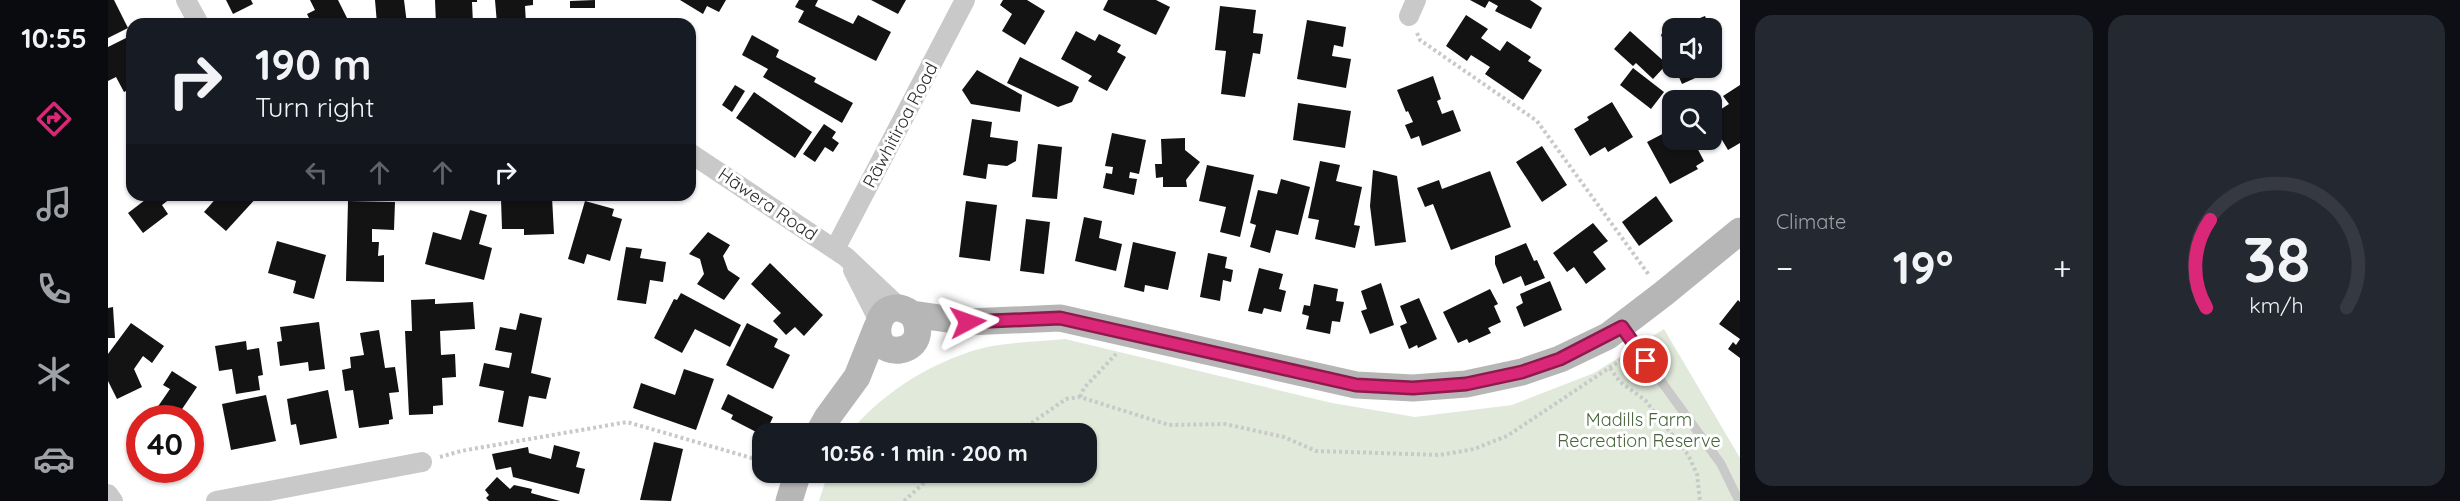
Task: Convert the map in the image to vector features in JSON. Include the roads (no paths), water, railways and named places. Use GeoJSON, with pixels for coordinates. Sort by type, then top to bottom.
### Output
{"type":"FeatureCollection","features":[{"type":"Feature","properties":{"kind":"street"},"geometry":{"type":"LineString","coordinates":[[186,0],[196,18]]}},
{"type":"Feature","properties":{"kind":"street","name":"Rāwhitiroa Road"},"geometry":{"type":"LineString","coordinates":[[840,253],[965,0]]}},
{"type":"Feature","properties":{"kind":"street","name":"Hāwera Road"},"geometry":{"type":"LineString","coordinates":[[696,157],[840,253],[892,318]]}},
{"type":"Feature","properties":{"kind":"street"},"geometry":{"type":"LineString","coordinates":[[892,318],[968,322],[1060,318],[1356,385],[1413,388],[1466,384],[1522,372],[1560,359],[1615,332],[1740,231]]}},
{"type":"Feature","properties":{"kind":"street"},"geometry":{"type":"LineString","coordinates":[[857,377],[907,347],[918,333],[918,327],[892,318]]}},
{"type":"Feature","properties":{"kind":"street"},"geometry":{"type":"LineString","coordinates":[[892,318],[879,340],[895,350],[968,322]]}},
{"type":"Feature","properties":{"kind":"street"},"geometry":{"type":"LineString","coordinates":[[824,423],[857,377],[892,318]]}},
{"type":"Feature","properties":{"kind":"street"},"geometry":{"type":"LineString","coordinates":[[216,501],[422,462]]}},
{"type":"Feature","properties":{"kind":"street"},"geometry":{"type":"LineString","coordinates":[[789,501],[795,483]]}},
{"type":"Feature","properties":{"kind":"street"},"geometry":{"type":"LineString","coordinates":[[108,494],[113,501]]}},
{"type":"Feature","properties":{"kind":"lane"},"geometry":{"type":"LineString","coordinates":[[1615,332],[1721,464],[1739,501]]}},
{"type":"Feature","properties":{"kind":"park label","name":"Madills Farm Recreation Reserve"},"geometry":{"type":"Point","coordinates":[1639,429]}}]}
